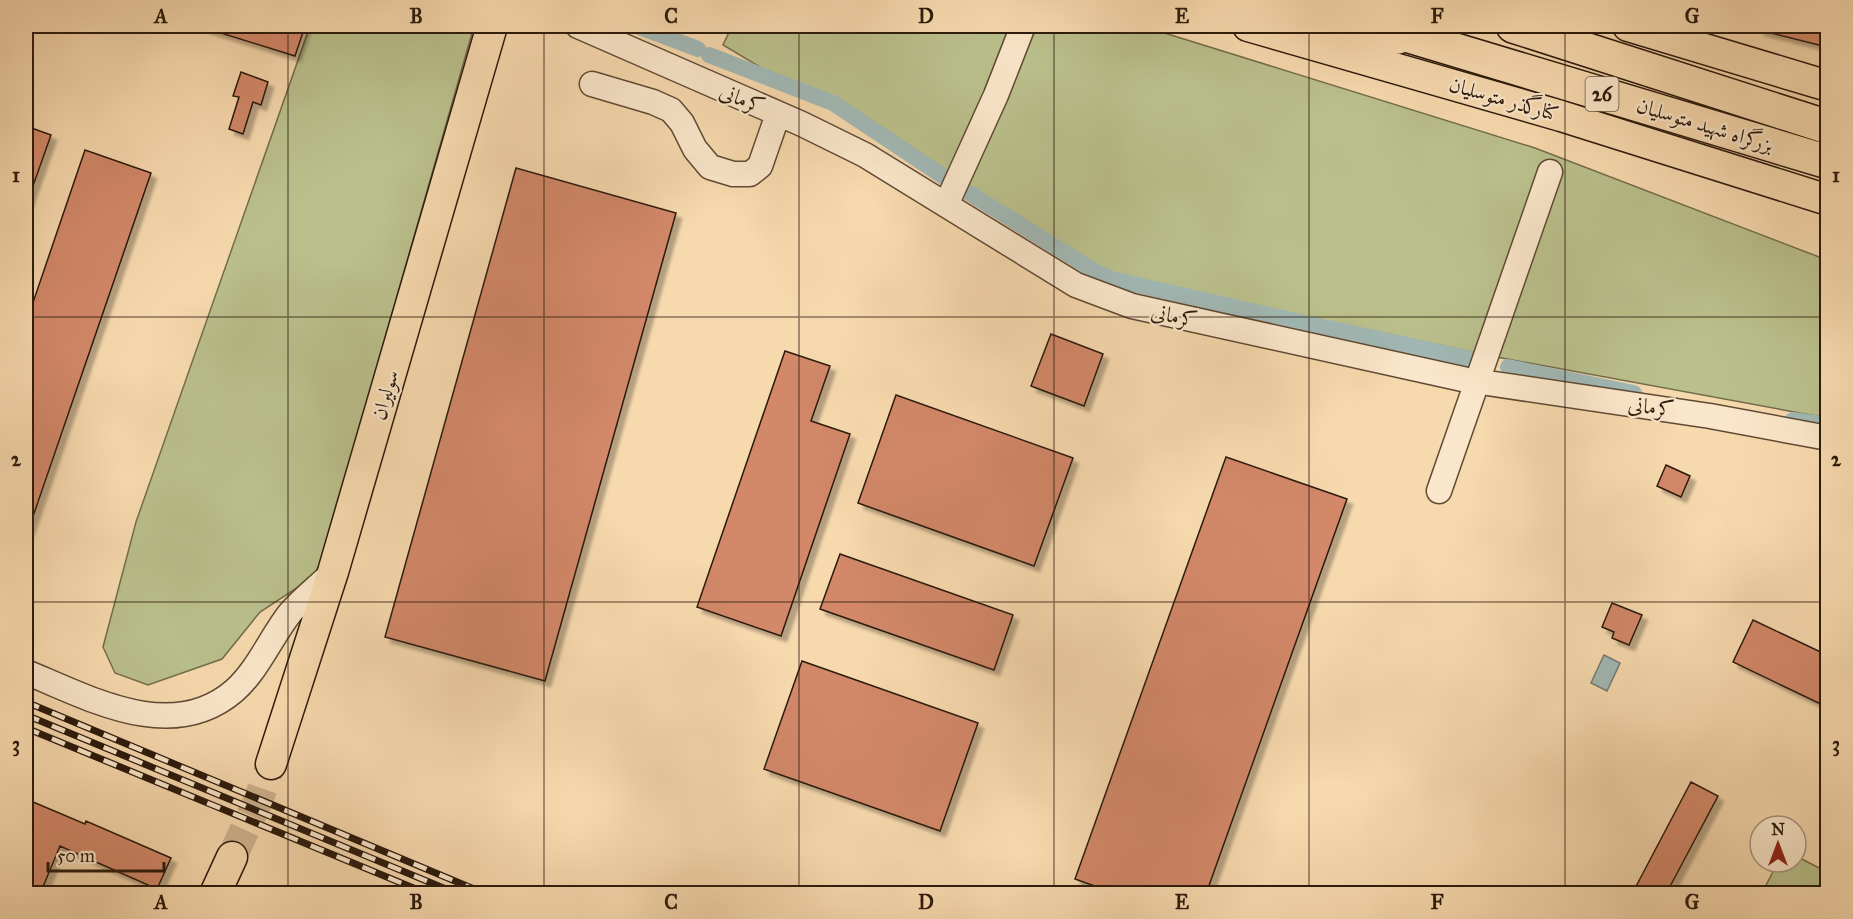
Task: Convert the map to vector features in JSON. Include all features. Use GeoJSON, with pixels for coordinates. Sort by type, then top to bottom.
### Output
{"type":"FeatureCollection","features":[{"type":"Feature","properties":{"kind":"highway"},"geometry":{"type":"LineString","coordinates":[[1320,26],[1422,40]]}},
{"type":"Feature","properties":{"kind":"highway","name":"بزرگراه شهید متوسلیان"},"geometry":{"type":"LineString","coordinates":[[1376,26],[1827,162]]}},
{"type":"Feature","properties":{"kind":"highway","name":"بزرگراه شهید متوسلیان"},"geometry":{"type":"LineString","coordinates":[[1513,26],[1827,127]]}},
{"type":"Feature","properties":{"kind":"main road","name":"سولیران"},"geometry":{"type":"LineString","coordinates":[[271,764],[333,572],[492,26]]}},
{"type":"Feature","properties":{"kind":"main road","name":"کنارگذر متوسلیان"},"geometry":{"type":"LineString","coordinates":[[1248,26],[1562,116],[1827,200]]}},
{"type":"Feature","properties":{"kind":"main road"},"geometry":{"type":"LineString","coordinates":[[1630,26],[1827,86]]}},
{"type":"Feature","properties":{"kind":"main road"},"geometry":{"type":"LineString","coordinates":[[214,894],[232,857]]}},
{"type":"Feature","properties":{"kind":"street","name":"کرمانی"},"geometry":{"type":"LineString","coordinates":[[578,26],[865,155],[1076,285],[1103,297],[1154,311],[1478,382],[1710,416],[1827,438]]}},
{"type":"Feature","properties":{"kind":"street"},"geometry":{"type":"LineString","coordinates":[[946,206],[996,94],[1023,26]]}},
{"type":"Feature","properties":{"kind":"street"},"geometry":{"type":"LineString","coordinates":[[592,84],[653,102],[671,110],[682,123],[695,149],[710,167],[734,174],[750,174],[760,166],[778,114]]}},
{"type":"Feature","properties":{"kind":"street"},"geometry":{"type":"LineString","coordinates":[[1439,491],[1550,172]]}},
{"type":"Feature","properties":{"kind":"street"},"geometry":{"type":"LineString","coordinates":[[26,672],[77,693],[146,715],[171,718],[201,712],[235,690],[291,613],[333,572]]}},
{"type":"Feature","properties":{"kind":"green space"},"geometry":{"type":"Polygon","coordinates":[[[310,26],[474,26],[318,574],[260,612],[222,659],[148,685],[115,673],[103,647],[136,522],[310,26]]]}},
{"type":"Feature","properties":{"kind":"green space"},"geometry":{"type":"Polygon","coordinates":[[[732,26],[1142,26],[1535,148],[1827,260],[1827,418],[1491,356],[1110,275],[723,45],[732,26]]]}},
{"type":"Feature","properties":{"kind":"green space"},"geometry":{"type":"Polygon","coordinates":[[[1808,862],[1827,872],[1827,893],[1762,893],[1772,874],[1808,874],[1808,862]]]}},
{"type":"Feature","properties":{"kind":"water"},"geometry":{"type":"Polygon","coordinates":[[[1604,655],[1620,663],[1607,691],[1591,683],[1604,655]]]}},
{"type":"Feature","properties":{"kind":"building"},"geometry":{"type":"Polygon","coordinates":[[[205,26],[305,26],[295,56],[205,28],[205,26]]]}},
{"type":"Feature","properties":{"kind":"building"},"geometry":{"type":"Polygon","coordinates":[[[1760,26],[1827,26],[1827,47],[1759,30],[1760,26]]]}},
{"type":"Feature","properties":{"kind":"building"},"geometry":{"type":"Polygon","coordinates":[[[241,72],[268,82],[261,105],[253,102],[243,134],[229,129],[239,97],[233,96],[241,72]]]}},
{"type":"Feature","properties":{"kind":"building"},"geometry":{"type":"Polygon","coordinates":[[[26,126],[51,135],[27,203],[26,202],[26,126]]]}},
{"type":"Feature","properties":{"kind":"building"},"geometry":{"type":"Polygon","coordinates":[[[85,150],[151,173],[28,531],[26,323],[85,150]]]}},
{"type":"Feature","properties":{"kind":"building"},"geometry":{"type":"Polygon","coordinates":[[[516,168],[676,213],[545,681],[385,637],[516,168]]]}},
{"type":"Feature","properties":{"kind":"building"},"geometry":{"type":"Polygon","coordinates":[[[1051,334],[1103,354],[1084,406],[1031,386],[1051,334]]]}},
{"type":"Feature","properties":{"kind":"building"},"geometry":{"type":"Polygon","coordinates":[[[785,351],[830,366],[811,421],[850,434],[781,636],[697,607],[785,351]]]}},
{"type":"Feature","properties":{"kind":"building"},"geometry":{"type":"Polygon","coordinates":[[[896,395],[1073,458],[1034,566],[858,503],[896,395]]]}},
{"type":"Feature","properties":{"kind":"building"},"geometry":{"type":"Polygon","coordinates":[[[1226,457],[1347,499],[1206,894],[1117,894],[1075,879],[1226,457]]]}},
{"type":"Feature","properties":{"kind":"building"},"geometry":{"type":"Polygon","coordinates":[[[1666,465],[1690,476],[1681,497],[1657,486],[1666,465]]]}},
{"type":"Feature","properties":{"kind":"building"},"geometry":{"type":"Polygon","coordinates":[[[840,554],[1013,615],[994,670],[820,609],[840,554]]]}},
{"type":"Feature","properties":{"kind":"building"},"geometry":{"type":"Polygon","coordinates":[[[1612,603],[1642,615],[1629,645],[1612,638],[1614,632],[1602,627],[1612,603]]]}},
{"type":"Feature","properties":{"kind":"building"},"geometry":{"type":"Polygon","coordinates":[[[1753,620],[1827,655],[1827,707],[1733,662],[1753,620]]]}},
{"type":"Feature","properties":{"kind":"building"},"geometry":{"type":"Polygon","coordinates":[[[802,661],[978,723],[940,831],[764,769],[802,661]]]}},
{"type":"Feature","properties":{"kind":"building"},"geometry":{"type":"Polygon","coordinates":[[[1691,782],[1718,796],[1666,894],[1632,894],[1691,782]]]}},
{"type":"Feature","properties":{"kind":"building"},"geometry":{"type":"Polygon","coordinates":[[[26,799],[85,824],[86,821],[171,858],[157,889],[60,846],[40,894],[26,894],[26,799]]]}},
{"type":"Feature","properties":{"kind":"waterway"},"geometry":{"type":"LineString","coordinates":[[637,26],[698,49]]}},
{"type":"Feature","properties":{"kind":"waterway"},"geometry":{"type":"LineString","coordinates":[[709,55],[833,103],[947,179]]}},
{"type":"Feature","properties":{"kind":"waterway"},"geometry":{"type":"LineString","coordinates":[[969,193],[1111,279],[1322,327]]}},
{"type":"Feature","properties":{"kind":"waterway"},"geometry":{"type":"LineString","coordinates":[[1328,328],[1485,362]]}},
{"type":"Feature","properties":{"kind":"waterway"},"geometry":{"type":"LineString","coordinates":[[1508,367],[1634,393]]}},
{"type":"Feature","properties":{"kind":"waterway"},"geometry":{"type":"LineString","coordinates":[[1793,420],[1828,425]]}},
{"type":"Feature","properties":{"kind":"tunnel"},"geometry":{"type":"LineString","coordinates":[[232,857],[258,801],[271,764]]}},
{"type":"Feature","properties":{"kind":"railway"},"geometry":{"type":"LineString","coordinates":[[26,702],[486,894]]}},
{"type":"Feature","properties":{"kind":"railway"},"geometry":{"type":"LineString","coordinates":[[26,715],[458,894]]}},
{"type":"Feature","properties":{"kind":"railway"},"geometry":{"type":"LineString","coordinates":[[26,728],[428,894]]}}]}
